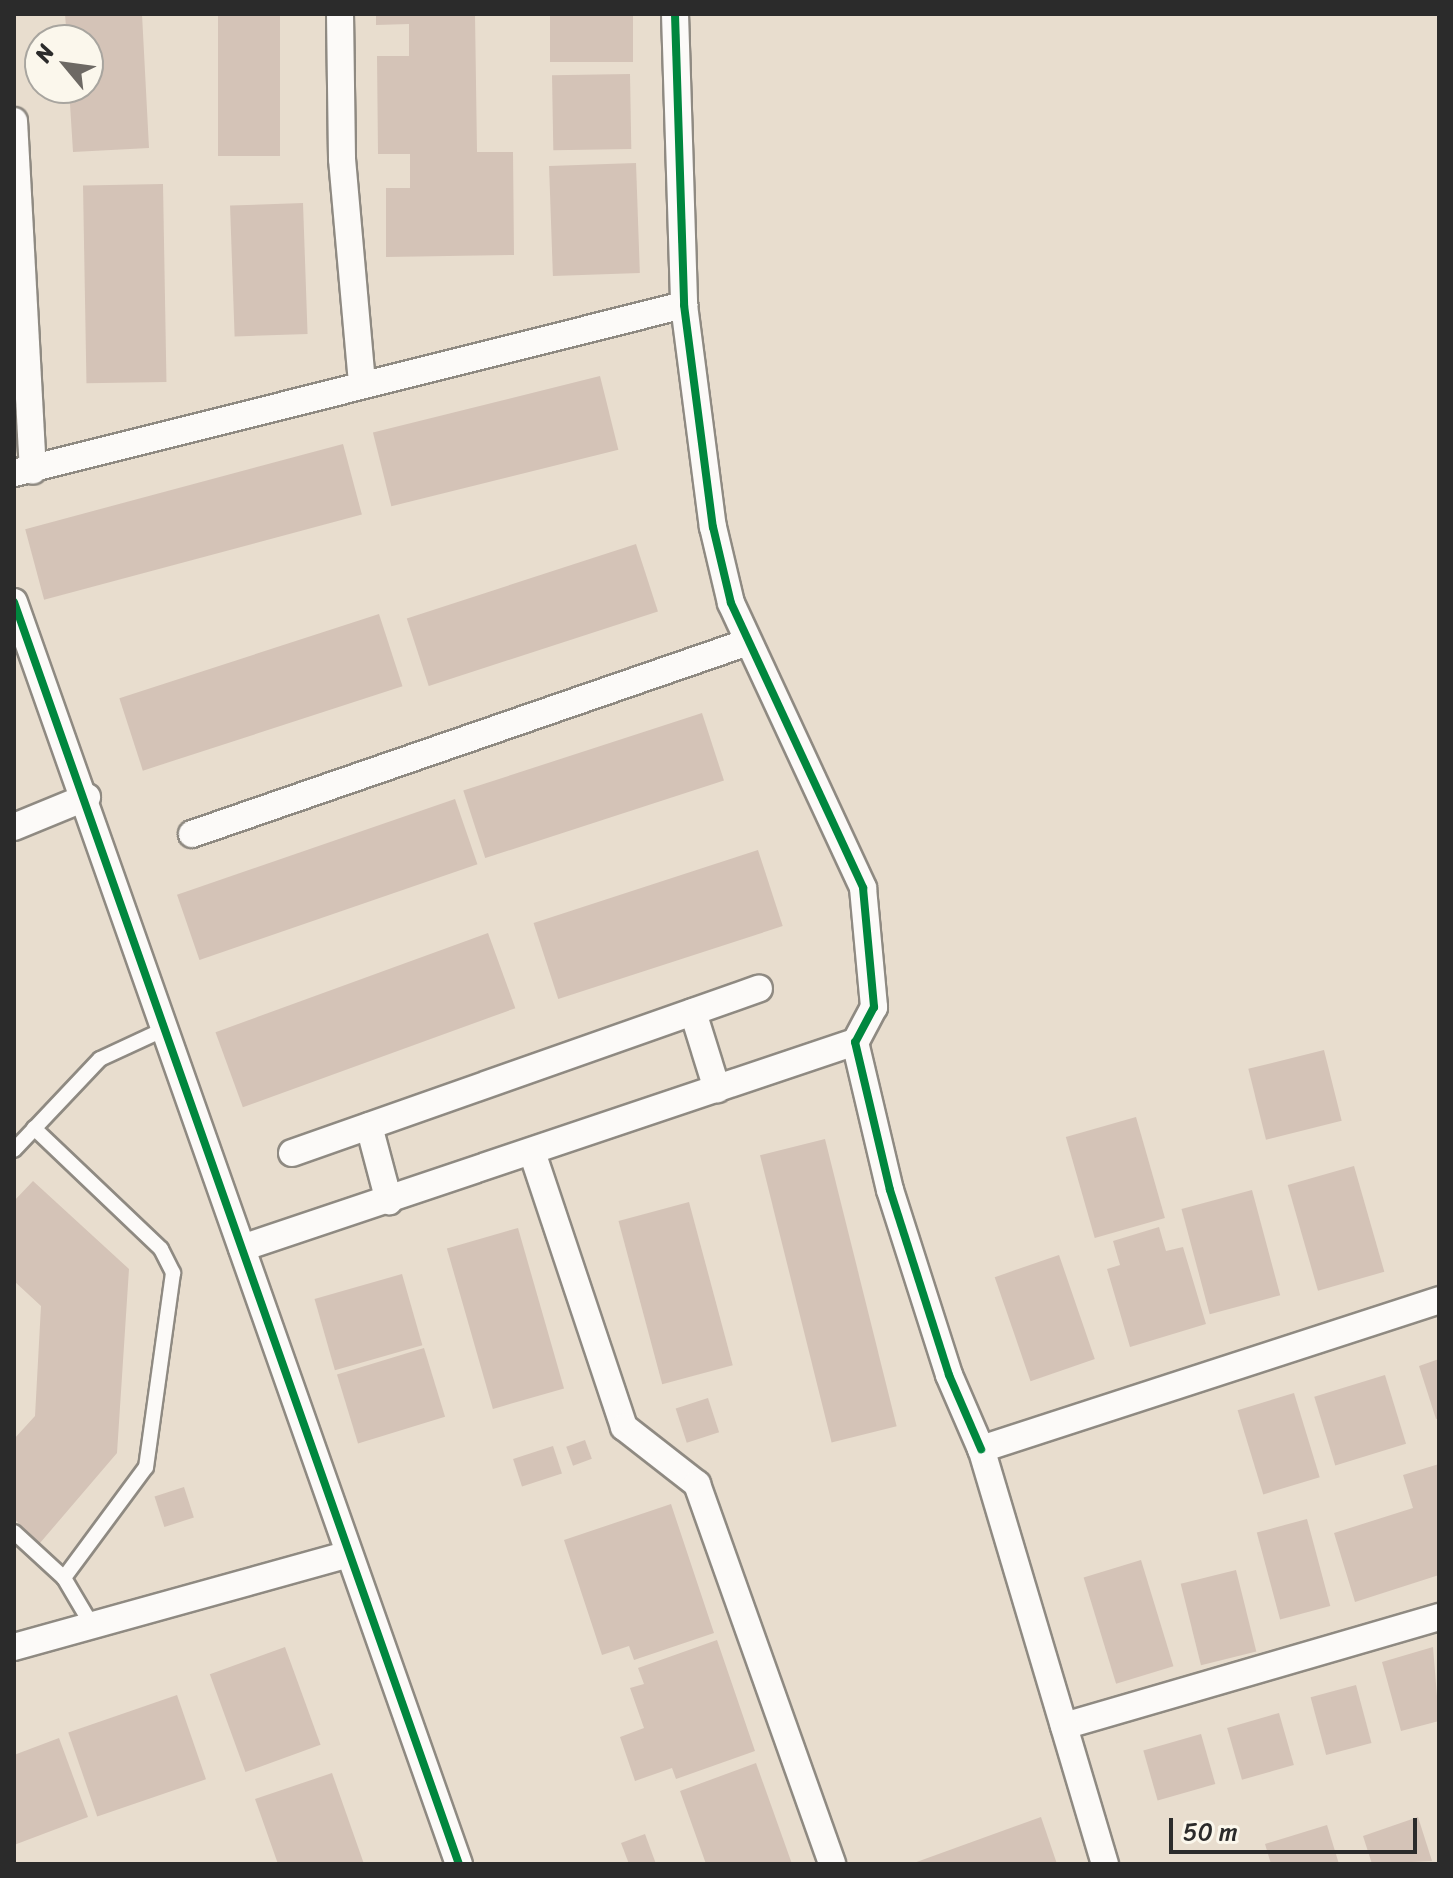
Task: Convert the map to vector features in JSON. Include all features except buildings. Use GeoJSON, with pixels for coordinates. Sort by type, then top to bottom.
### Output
{"type":"FeatureCollection","features":[{"type":"Feature","properties":{"kind":"street"},"geometry":{"type":"LineString","coordinates":[[340,14],[342,159],[362,384]]}},
{"type":"Feature","properties":{"kind":"street"},"geometry":{"type":"LineString","coordinates":[[675,14],[684,305],[713,527],[731,603],[863,888],[874,1007],[855,1042],[890,1190],[949,1375],[981,1449],[1105,1864]]}},
{"type":"Feature","properties":{"kind":"street"},"geometry":{"type":"LineString","coordinates":[[14,121],[24,472],[362,384],[684,305]]}},
{"type":"Feature","properties":{"kind":"street"},"geometry":{"type":"LineString","coordinates":[[14,602],[87,797],[345,1555],[459,1864]]}},
{"type":"Feature","properties":{"kind":"street"},"geometry":{"type":"LineString","coordinates":[[192,834],[748,642]]}},
{"type":"Feature","properties":{"kind":"street"},"geometry":{"type":"LineString","coordinates":[[14,827],[87,797]]}},
{"type":"Feature","properties":{"kind":"street"},"geometry":{"type":"LineString","coordinates":[[292,1153],[759,989]]}},
{"type":"Feature","properties":{"kind":"street"},"geometry":{"type":"LineString","coordinates":[[693,1012],[717,1089]]}},
{"type":"Feature","properties":{"kind":"street"},"geometry":{"type":"LineString","coordinates":[[242,1248],[855,1042]]}},
{"type":"Feature","properties":{"kind":"street"},"geometry":{"type":"LineString","coordinates":[[369,1126],[389,1201]]}},
{"type":"Feature","properties":{"kind":"street"},"geometry":{"type":"LineString","coordinates":[[532,1152],[624,1427],[697,1484],[832,1864]]}},
{"type":"Feature","properties":{"kind":"street"},"geometry":{"type":"LineString","coordinates":[[981,1449],[1439,1300]]}},
{"type":"Feature","properties":{"kind":"street"},"geometry":{"type":"LineString","coordinates":[[14,1647],[90,1622],[345,1555]]}},
{"type":"Feature","properties":{"kind":"street"},"geometry":{"type":"LineString","coordinates":[[1064,1726],[1439,1617]]}},
{"type":"Feature","properties":{"kind":"lane"},"geometry":{"type":"LineString","coordinates":[[14,1150],[100,1059],[167,1028]]}},
{"type":"Feature","properties":{"kind":"lane"},"geometry":{"type":"LineString","coordinates":[[34,1128],[161,1249],[173,1273],[146,1467],[64,1578]]}},
{"type":"Feature","properties":{"kind":"lane"},"geometry":{"type":"LineString","coordinates":[[14,1532],[64,1578],[90,1622]]}},
{"type":"Feature","properties":{"kind":"cycle path"},"geometry":{"type":"LineString","coordinates":[[675,14],[684,305],[713,527],[731,603],[863,888],[874,1007],[855,1042],[890,1190],[949,1375],[981,1449]]}},
{"type":"Feature","properties":{"kind":"cycle path"},"geometry":{"type":"LineString","coordinates":[[14,602],[459,1864]]}}]}
